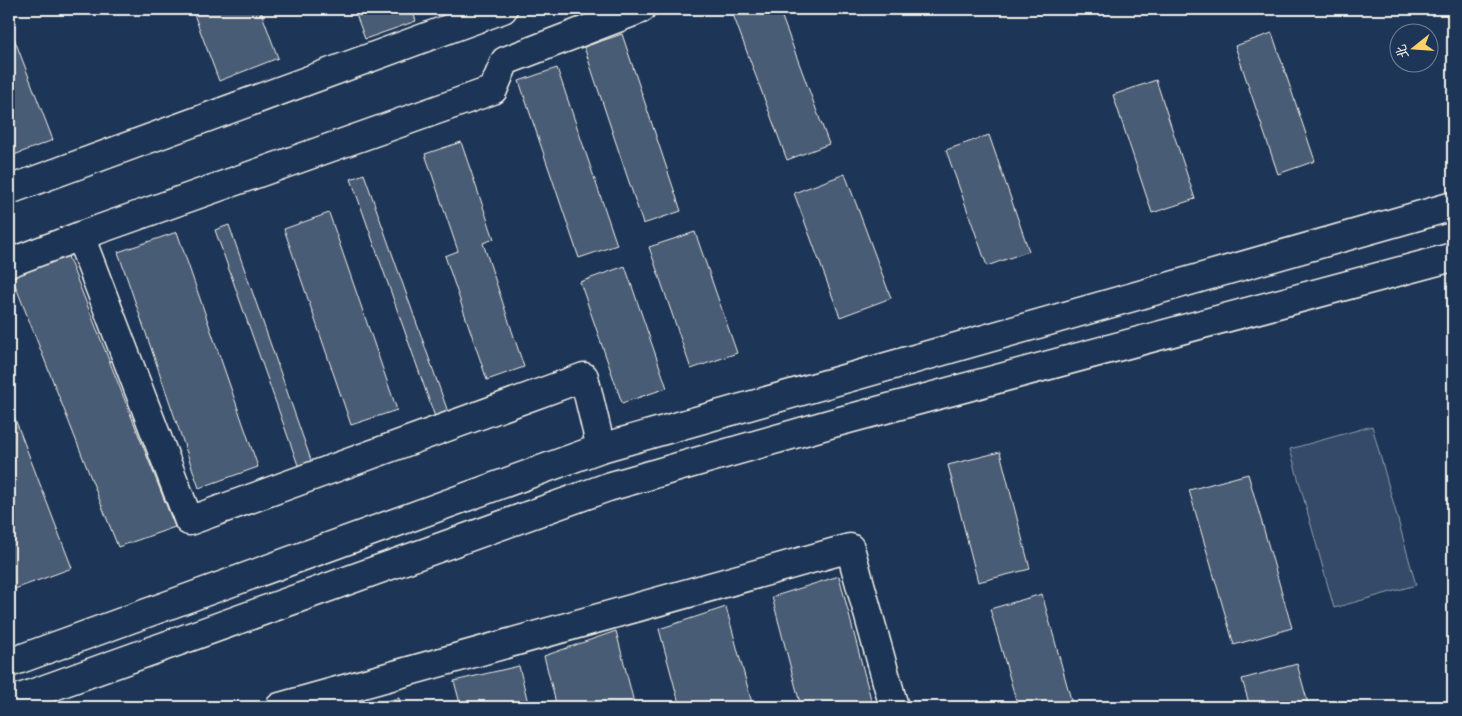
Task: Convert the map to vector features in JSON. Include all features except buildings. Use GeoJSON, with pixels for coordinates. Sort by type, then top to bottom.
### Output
{"type":"FeatureCollection","features":[{"type":"Feature","properties":{"kind":"street"},"geometry":{"type":"LineString","coordinates":[[9,190],[504,9]]}},
{"type":"Feature","properties":{"kind":"street"},"geometry":{"type":"LineString","coordinates":[[9,263],[80,236],[493,90],[505,61],[641,9]]}},
{"type":"Feature","properties":{"kind":"street"},"geometry":{"type":"LineString","coordinates":[[9,663],[601,448],[1453,206]]}},
{"type":"Feature","properties":{"kind":"street"},"geometry":{"type":"LineString","coordinates":[[80,236],[189,521],[584,377],[601,448]]}},
{"type":"Feature","properties":{"kind":"street"},"geometry":{"type":"LineString","coordinates":[[9,702],[608,487],[833,423],[1453,257]]}},
{"type":"Feature","properties":{"kind":"street"},"geometry":{"type":"LineString","coordinates":[[280,707],[850,548],[894,707]]}},
{"type":"Feature","properties":{"kind":"shaded area"},"geometry":{"type":"Polygon","coordinates":[[[1372,426],[1416,585],[1334,608],[1290,449],[1372,426]]]}}]}
